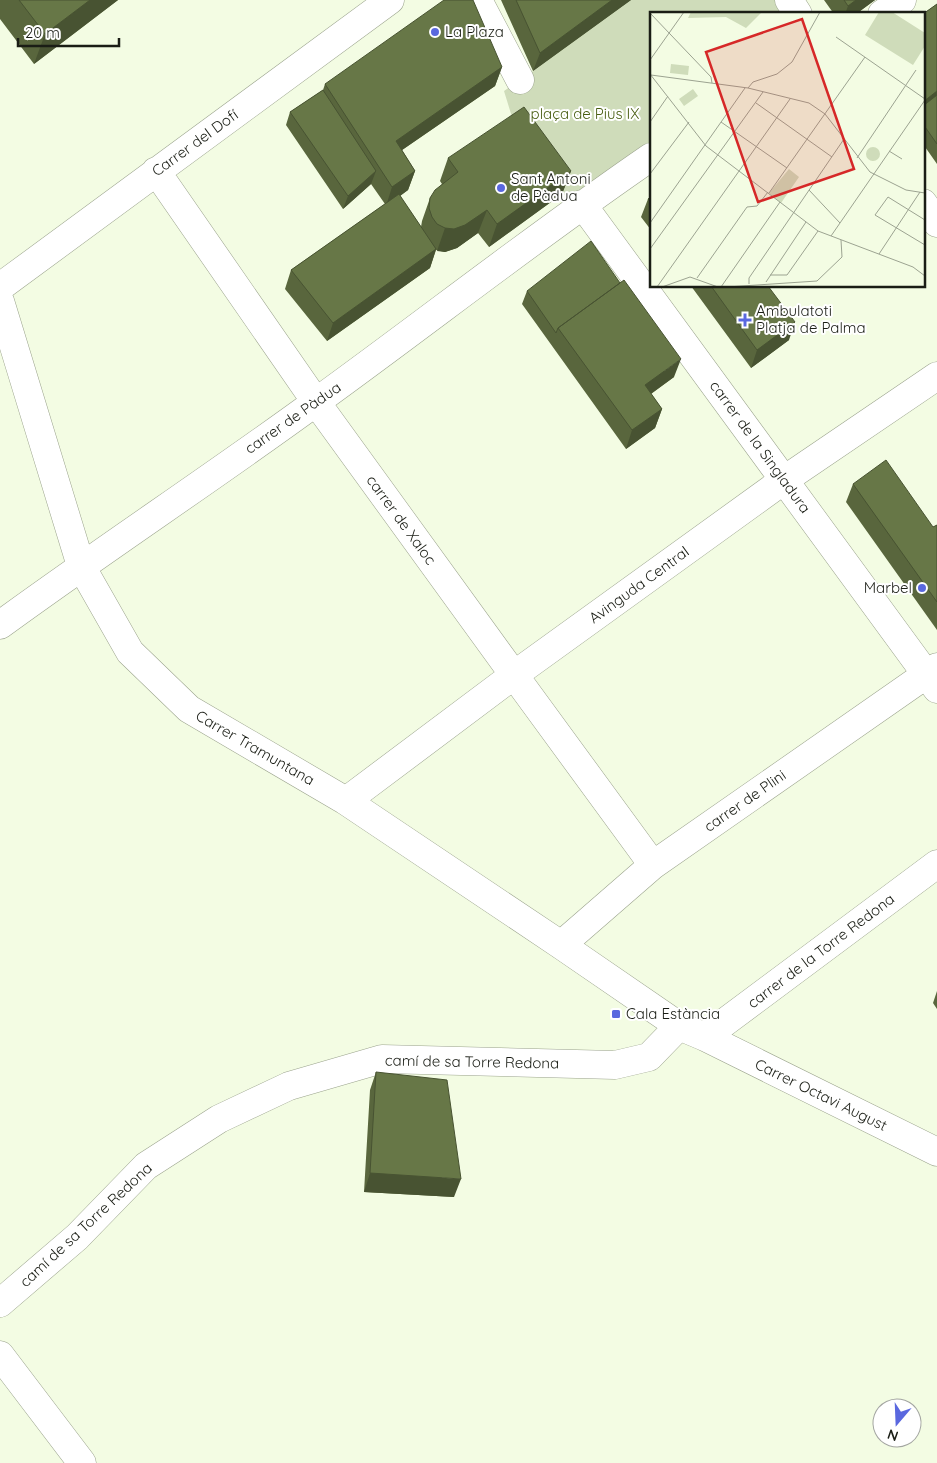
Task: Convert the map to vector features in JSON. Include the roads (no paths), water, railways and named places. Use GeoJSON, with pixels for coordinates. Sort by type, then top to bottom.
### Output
{"type":"FeatureCollection","features":[{"type":"Feature","properties":{"kind":"street","name":"Carrer del Dofí"},"geometry":{"type":"LineString","coordinates":[[0,286],[390,0]]}},
{"type":"Feature","properties":{"kind":"street"},"geometry":{"type":"LineString","coordinates":[[478,0],[520,80]]}},
{"type":"Feature","properties":{"kind":"street"},"geometry":{"type":"LineString","coordinates":[[789,0],[797,12]]}},
{"type":"Feature","properties":{"kind":"street"},"geometry":{"type":"LineString","coordinates":[[885,12],[902,0]]}},
{"type":"Feature","properties":{"kind":"street"},"geometry":{"type":"LineString","coordinates":[[582,204],[650,157]]}},
{"type":"Feature","properties":{"kind":"street","name":"carrer de Xaloc"},"geometry":{"type":"LineString","coordinates":[[156,171],[316,402],[653,865]]}},
{"type":"Feature","properties":{"kind":"street","name":"carrer de Pàdua"},"geometry":{"type":"LineString","coordinates":[[0,625],[316,402],[582,204]]}},
{"type":"Feature","properties":{"kind":"street","name":"carrer de la Singladura"},"geometry":{"type":"LineString","coordinates":[[582,204],[784,480],[934,677]]}},
{"type":"Feature","properties":{"kind":"street"},"geometry":{"type":"LineString","coordinates":[[924,204],[937,223]]}},
{"type":"Feature","properties":{"kind":"street","name":"Carrer Tramuntana"},"geometry":{"type":"LineString","coordinates":[[0,301],[82,566],[130,652],[189,709],[346,801],[679,1026],[705,1037]]}},
{"type":"Feature","properties":{"kind":"street","name":"Avinguda Central"},"geometry":{"type":"LineString","coordinates":[[346,801],[514,675],[784,480],[937,376]]}},
{"type":"Feature","properties":{"kind":"street","name":"carrer de Plini"},"geometry":{"type":"LineString","coordinates":[[561,945],[653,865],[934,677]]}},
{"type":"Feature","properties":{"kind":"street","name":"carrer de la Torre Redona"},"geometry":{"type":"LineString","coordinates":[[705,1037],[937,864]]}},
{"type":"Feature","properties":{"kind":"street","name":"camí de sa Torre Redona"},"geometry":{"type":"LineString","coordinates":[[0,1303],[77,1237],[146,1166],[219,1118],[289,1086],[382,1059],[614,1065],[648,1057],[679,1026]]}},
{"type":"Feature","properties":{"kind":"street","name":"Carrer Octavi August"},"geometry":{"type":"LineString","coordinates":[[705,1037],[937,1152]]}},
{"type":"Feature","properties":{"kind":"street"},"geometry":{"type":"LineString","coordinates":[[0,1355],[82,1463]]}},
{"type":"Feature","properties":{"kind":"place","name":"La Plaza"},"geometry":{"type":"Point","coordinates":[435,32]}},
{"type":"Feature","properties":{"kind":"place","name":"Sant Antoni de Pàdua"},"geometry":{"type":"Point","coordinates":[501,188]}},
{"type":"Feature","properties":{"kind":"place","name":"Ambulatoti Platja de Palma"},"geometry":{"type":"Point","coordinates":[745,320]}},
{"type":"Feature","properties":{"kind":"place","name":"Marbel"},"geometry":{"type":"Point","coordinates":[922,588]}},
{"type":"Feature","properties":{"kind":"place","name":"Cala Estància"},"geometry":{"type":"Point","coordinates":[616,1014]}},
{"type":"Feature","properties":{"kind":"park label","name":"plaça de Pius IX"},"geometry":{"type":"Point","coordinates":[585,114]}}]}
